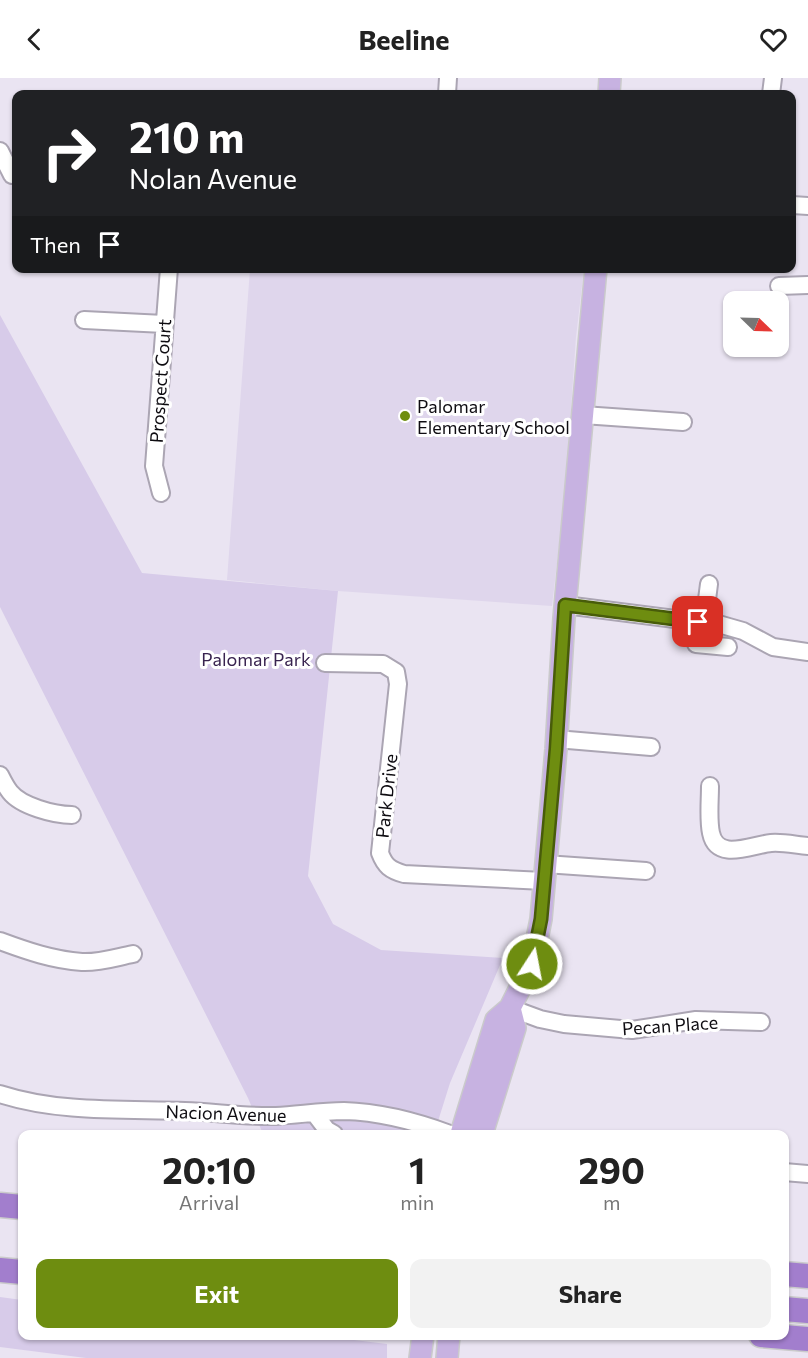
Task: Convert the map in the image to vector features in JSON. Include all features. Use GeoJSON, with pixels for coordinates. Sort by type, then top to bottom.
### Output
{"type":"FeatureCollection","features":[{"type":"Feature","properties":{"kind":"highway"},"geometry":{"type":"LineString","coordinates":[[0,1205],[18,1207]]}},
{"type":"Feature","properties":{"kind":"highway"},"geometry":{"type":"LineString","coordinates":[[0,1269],[18,1271]]}},
{"type":"Feature","properties":{"kind":"highway"},"geometry":{"type":"LineString","coordinates":[[789,1274],[808,1276]]}},
{"type":"Feature","properties":{"kind":"highway"},"geometry":{"type":"LineString","coordinates":[[789,1309],[808,1311]]}},
{"type":"Feature","properties":{"kind":"highway"},"geometry":{"type":"LineString","coordinates":[[789,1323],[808,1325]]}},
{"type":"Feature","properties":{"kind":"highway"},"geometry":{"type":"LineString","coordinates":[[789,1337],[808,1339]]}},
{"type":"Feature","properties":{"kind":"main road"},"geometry":{"type":"LineString","coordinates":[[462,1130],[496,1020],[510,1008],[532,964],[541,919],[565,605],[596,273]]}},
{"type":"Feature","properties":{"kind":"main road"},"geometry":{"type":"LineString","coordinates":[[483,1130],[514,1028],[510,1008]]}},
{"type":"Feature","properties":{"kind":"street"},"geometry":{"type":"LineString","coordinates":[[0,151],[10,176]]}},
{"type":"Feature","properties":{"kind":"street","name":"Prospect Court"},"geometry":{"type":"LineString","coordinates":[[161,493],[154,466],[169,273]]}},
{"type":"Feature","properties":{"kind":"street"},"geometry":{"type":"LineString","coordinates":[[778,286],[808,285]]}},
{"type":"Feature","properties":{"kind":"street"},"geometry":{"type":"LineString","coordinates":[[84,320],[164,324]]}},
{"type":"Feature","properties":{"kind":"street"},"geometry":{"type":"LineString","coordinates":[[583,415],[683,422]]}},
{"type":"Feature","properties":{"kind":"street"},"geometry":{"type":"LineString","coordinates":[[704,623],[709,584]]}},
{"type":"Feature","properties":{"kind":"street"},"geometry":{"type":"LineString","coordinates":[[565,605],[722,625],[743,631],[773,647],[808,652]]}},
{"type":"Feature","properties":{"kind":"street"},"geometry":{"type":"LineString","coordinates":[[696,644],[728,647]]}},
{"type":"Feature","properties":{"kind":"street","name":"Park Drive"},"geometry":{"type":"LineString","coordinates":[[325,663],[383,664],[396,672],[398,684],[380,853],[390,870],[404,874],[545,872]]}},
{"type":"Feature","properties":{"kind":"street"},"geometry":{"type":"LineString","coordinates":[[556,739],[651,747]]}},
{"type":"Feature","properties":{"kind":"street"},"geometry":{"type":"LineString","coordinates":[[0,775],[10,793],[19,801],[57,815],[72,815]]}},
{"type":"Feature","properties":{"kind":"street"},"geometry":{"type":"LineString","coordinates":[[710,786],[711,834],[717,845],[724,850],[772,843],[808,846]]}},
{"type":"Feature","properties":{"kind":"street"},"geometry":{"type":"LineString","coordinates":[[545,872],[646,871]]}},
{"type":"Feature","properties":{"kind":"street"},"geometry":{"type":"LineString","coordinates":[[0,941],[27,951],[83,962],[133,954]]}},
{"type":"Feature","properties":{"kind":"street","name":"Pecan Place"},"geometry":{"type":"LineString","coordinates":[[510,1008],[540,1019],[564,1024],[632,1030],[695,1020],[761,1023]]}},
{"type":"Feature","properties":{"kind":"street","name":"Nacion Avenue"},"geometry":{"type":"LineString","coordinates":[[0,1094],[27,1102],[63,1107],[186,1111],[249,1116],[367,1112],[392,1116],[437,1130]]}},
{"type":"Feature","properties":{"kind":"street"},"geometry":{"type":"LineString","coordinates":[[314,1113],[327,1130]]}},
{"type":"Feature","properties":{"kind":"street"},"geometry":{"type":"LineString","coordinates":[[789,1172],[808,1174]]}},
{"type":"Feature","properties":{"kind":"shaded area","name":"Palomar Elementary School"},"geometry":{"type":"Polygon","coordinates":[[[250,273],[584,273],[576,337],[565,495],[552,606],[338,591],[227,580],[250,273]]]}},
{"type":"Feature","properties":{"kind":"green space","name":"Palomar Park"},"geometry":{"type":"Polygon","coordinates":[[[0,315],[142,573],[338,591],[308,876],[333,924],[381,950],[503,958],[450,1083],[435,1130],[261,1130],[248,1098],[0,607],[0,315]]]}},
{"type":"Feature","properties":{"kind":"green space"},"geometry":{"type":"Polygon","coordinates":[[[0,1297],[18,1299],[18,1340],[354,1340],[387,1344],[387,1358],[86,1358],[0,1347],[0,1297]]]}},
{"type":"Feature","properties":{"kind":"place","name":"Palomar Elementary School"},"geometry":{"type":"Point","coordinates":[405,416]}},
{"type":"Feature","properties":{"kind":"route"},"geometry":{"type":"LineString","coordinates":[[532,964],[541,919],[556,749],[565,605],[698,622]]}}]}
